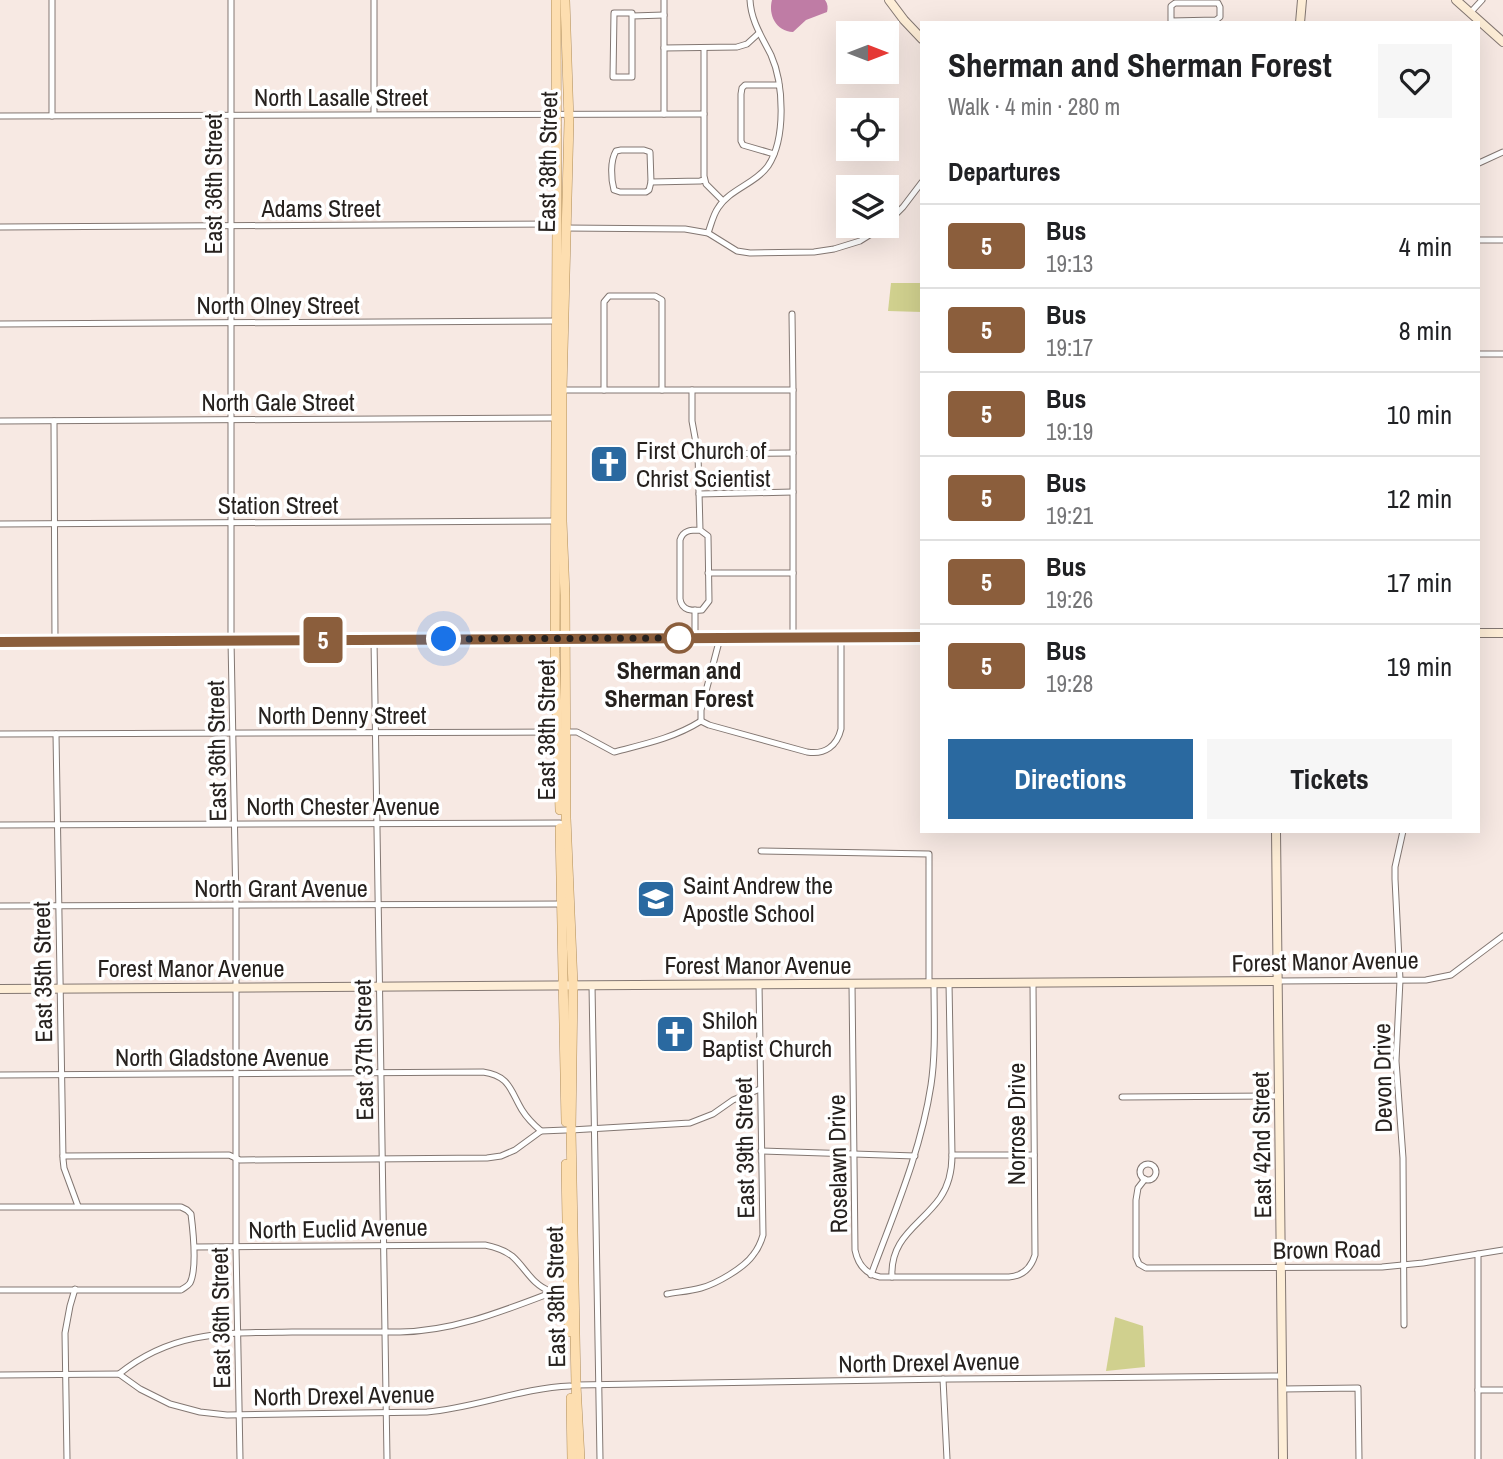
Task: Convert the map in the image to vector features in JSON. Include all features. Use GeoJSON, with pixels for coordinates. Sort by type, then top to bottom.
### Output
{"type":"FeatureCollection","features":[{"type":"Feature","properties":{"kind":"main road","name":"East 38th Street"},"geometry":{"type":"LineString","coordinates":[[556,0],[562,390],[560,823],[561,904],[568,985]]}},
{"type":"Feature","properties":{"kind":"main road","name":"East 38th Street"},"geometry":{"type":"LineString","coordinates":[[560,639],[556,418],[561,226],[569,113],[565,0]]}},
{"type":"Feature","properties":{"kind":"main road","name":"East 38th Street"},"geometry":{"type":"LineString","coordinates":[[561,732],[567,860],[572,1459]]}},
{"type":"Feature","properties":{"kind":"main road","name":"East 38th Street"},"geometry":{"type":"LineString","coordinates":[[569,1130],[568,1292],[580,1459]]}},
{"type":"Feature","properties":{"kind":"street"},"geometry":{"type":"LineString","coordinates":[[52,0],[52,116]]}},
{"type":"Feature","properties":{"kind":"street","name":"East 36th Street"},"geometry":{"type":"LineString","coordinates":[[231,0],[231,640],[237,988],[236,1247],[240,1459]]}},
{"type":"Feature","properties":{"kind":"street"},"geometry":{"type":"LineString","coordinates":[[374,0],[374,114]]}},
{"type":"Feature","properties":{"kind":"street"},"geometry":{"type":"LineString","coordinates":[[664,0],[664,114]]}},
{"type":"Feature","properties":{"kind":"street"},"geometry":{"type":"LineString","coordinates":[[750,0],[752,16],[772,58],[779,85],[781,111],[774,154],[759,176],[723,201],[714,215],[708,233],[737,251],[750,253],[816,252],[840,248],[864,238]]}},
{"type":"Feature","properties":{"kind":"street"},"geometry":{"type":"LineString","coordinates":[[889,0],[920,38]]}},
{"type":"Feature","properties":{"kind":"street"},"geometry":{"type":"LineString","coordinates":[[1300,21],[1302,0]]}},
{"type":"Feature","properties":{"kind":"street"},"geometry":{"type":"LineString","coordinates":[[1456,0],[1480,21]]}},
{"type":"Feature","properties":{"kind":"street"},"geometry":{"type":"LineString","coordinates":[[1471,13],[1482,0]]}},
{"type":"Feature","properties":{"kind":"street"},"geometry":{"type":"LineString","coordinates":[[1171,21],[1171,6],[1174,3],[1220,5],[1220,17],[1217,20],[1194,21]]}},
{"type":"Feature","properties":{"kind":"street"},"geometry":{"type":"LineString","coordinates":[[632,16],[632,77],[613,77],[614,13],[632,13],[632,16],[664,15]]}},
{"type":"Feature","properties":{"kind":"street"},"geometry":{"type":"LineString","coordinates":[[1480,21],[1503,42]]}},
{"type":"Feature","properties":{"kind":"street"},"geometry":{"type":"LineString","coordinates":[[664,48],[731,48],[747,44],[759,33]]}},
{"type":"Feature","properties":{"kind":"street"},"geometry":{"type":"LineString","coordinates":[[704,48],[704,180],[723,201]]}},
{"type":"Feature","properties":{"kind":"street"},"geometry":{"type":"LineString","coordinates":[[774,154],[743,145],[741,94],[745,86],[779,85]]}},
{"type":"Feature","properties":{"kind":"street","name":"North Lasalle Street"},"geometry":{"type":"LineString","coordinates":[[0,116],[704,114]]}},
{"type":"Feature","properties":{"kind":"street"},"geometry":{"type":"LineString","coordinates":[[621,150],[649,151],[651,182],[651,188],[646,192],[614,190],[614,153],[621,150]]}},
{"type":"Feature","properties":{"kind":"street"},"geometry":{"type":"LineString","coordinates":[[1480,163],[1503,152]]}},
{"type":"Feature","properties":{"kind":"street"},"geometry":{"type":"LineString","coordinates":[[651,182],[704,180]]}},
{"type":"Feature","properties":{"kind":"street"},"geometry":{"type":"LineString","coordinates":[[899,211],[920,185]]}},
{"type":"Feature","properties":{"kind":"street","name":"Adams Street"},"geometry":{"type":"LineString","coordinates":[[0,227],[561,226],[673,228],[708,233]]}},
{"type":"Feature","properties":{"kind":"street"},"geometry":{"type":"LineString","coordinates":[[1480,240],[1503,240]]}},
{"type":"Feature","properties":{"kind":"street"},"geometry":{"type":"LineString","coordinates":[[604,390],[604,302],[609,296],[660,298],[662,390]]}},
{"type":"Feature","properties":{"kind":"street"},"geometry":{"type":"LineString","coordinates":[[792,314],[793,637]]}},
{"type":"Feature","properties":{"kind":"street","name":"North Olney Street"},"geometry":{"type":"LineString","coordinates":[[0,324],[557,321]]}},
{"type":"Feature","properties":{"kind":"street"},"geometry":{"type":"LineString","coordinates":[[1480,354],[1503,354]]}},
{"type":"Feature","properties":{"kind":"street"},"geometry":{"type":"LineString","coordinates":[[562,390],[793,390]]}},
{"type":"Feature","properties":{"kind":"street"},"geometry":{"type":"LineString","coordinates":[[692,390],[692,421],[698,454],[700,530]]}},
{"type":"Feature","properties":{"kind":"street","name":"North Gale Street"},"geometry":{"type":"LineString","coordinates":[[0,421],[556,418]]}},
{"type":"Feature","properties":{"kind":"street"},"geometry":{"type":"LineString","coordinates":[[54,421],[55,641]]}},
{"type":"Feature","properties":{"kind":"street"},"geometry":{"type":"LineString","coordinates":[[698,454],[793,453]]}},
{"type":"Feature","properties":{"kind":"street"},"geometry":{"type":"LineString","coordinates":[[699,494],[793,492]]}},
{"type":"Feature","properties":{"kind":"street","name":"Station Street"},"geometry":{"type":"LineString","coordinates":[[0,524],[556,522]]}},
{"type":"Feature","properties":{"kind":"street"},"geometry":{"type":"LineString","coordinates":[[700,530],[708,537],[708,573],[709,601],[705,608],[687,609],[681,603],[680,540],[685,532],[700,530]]}},
{"type":"Feature","properties":{"kind":"street"},"geometry":{"type":"LineString","coordinates":[[708,573],[793,573]]}},
{"type":"Feature","properties":{"kind":"street"},"geometry":{"type":"LineString","coordinates":[[695,610],[695,638]]}},
{"type":"Feature","properties":{"kind":"street"},"geometry":{"type":"LineString","coordinates":[[1480,633],[1503,633]]}},
{"type":"Feature","properties":{"kind":"street"},"geometry":{"type":"LineString","coordinates":[[720,638],[701,710],[701,721],[818,753],[836,742],[841,732],[841,637]]}},
{"type":"Feature","properties":{"kind":"street"},"geometry":{"type":"LineString","coordinates":[[0,642],[920,637]]}},
{"type":"Feature","properties":{"kind":"street","name":"East 37th Street"},"geometry":{"type":"LineString","coordinates":[[373,640],[387,1459]]}},
{"type":"Feature","properties":{"kind":"street","name":"North Denny Street"},"geometry":{"type":"LineString","coordinates":[[0,734],[577,732],[614,752],[665,739],[701,721]]}},
{"type":"Feature","properties":{"kind":"street","name":"East 35th Street"},"geometry":{"type":"LineString","coordinates":[[56,734],[63,1156],[64,1168],[78,1206]]}},
{"type":"Feature","properties":{"kind":"street","name":"North Chester Avenue"},"geometry":{"type":"LineString","coordinates":[[0,825],[560,823]]}},
{"type":"Feature","properties":{"kind":"street","name":"East 42nd Street"},"geometry":{"type":"LineString","coordinates":[[1276,833],[1283,1459]]}},
{"type":"Feature","properties":{"kind":"street","name":"Devon Drive"},"geometry":{"type":"LineString","coordinates":[[1403,833],[1395,867],[1400,980],[1396,1062],[1403,1158],[1404,1325]]}},
{"type":"Feature","properties":{"kind":"street"},"geometry":{"type":"LineString","coordinates":[[761,851],[929,853],[934,1051],[932,1083],[915,1156],[871,1275],[892,1277],[897,1248],[906,1234],[940,1198],[949,1179],[952,1156],[949,983]]}},
{"type":"Feature","properties":{"kind":"street","name":"North Grant Avenue"},"geometry":{"type":"LineString","coordinates":[[0,906],[561,904]]}},
{"type":"Feature","properties":{"kind":"street","name":"Forest Manor Avenue"},"geometry":{"type":"LineString","coordinates":[[0,989],[1426,980],[1451,975],[1503,936]]}},
{"type":"Feature","properties":{"kind":"street","name":"Norrose Drive"},"geometry":{"type":"LineString","coordinates":[[892,1277],[1011,1277],[1023,1274],[1031,1265],[1035,1253],[1033,983]]}},
{"type":"Feature","properties":{"kind":"street","name":"East 39th Street"},"geometry":{"type":"LineString","coordinates":[[667,1294],[711,1285],[751,1258],[758,1250],[763,1235],[759,984]]}},
{"type":"Feature","properties":{"kind":"street","name":"Roselawn Drive"},"geometry":{"type":"LineString","coordinates":[[852,984],[855,1250],[859,1264],[871,1275]]}},
{"type":"Feature","properties":{"kind":"street"},"geometry":{"type":"LineString","coordinates":[[592,985],[600,1459]]}},
{"type":"Feature","properties":{"kind":"street","name":"North Gladstone Avenue"},"geometry":{"type":"LineString","coordinates":[[0,1075],[483,1072],[493,1074],[509,1085],[527,1117],[541,1131]]}},
{"type":"Feature","properties":{"kind":"street"},"geometry":{"type":"LineString","coordinates":[[63,1156],[229,1155],[240,1160],[495,1157],[518,1149],[541,1131],[693,1123],[713,1114],[733,1100],[760,1089]]}},
{"type":"Feature","properties":{"kind":"street"},"geometry":{"type":"LineString","coordinates":[[1122,1097],[1280,1096]]}},
{"type":"Feature","properties":{"kind":"street"},"geometry":{"type":"LineString","coordinates":[[761,1151],[915,1156]]}},
{"type":"Feature","properties":{"kind":"street"},"geometry":{"type":"LineString","coordinates":[[952,1156],[1034,1155]]}},
{"type":"Feature","properties":{"kind":"street","name":"Brown Road"},"geometry":{"type":"LineString","coordinates":[[1145,1180],[1138,1188],[1136,1200],[1136,1257],[1141,1266],[1151,1268],[1374,1267],[1503,1250]]}},
{"type":"Feature","properties":{"kind":"street"},"geometry":{"type":"LineString","coordinates":[[0,1207],[185,1208],[191,1216],[195,1247],[191,1279],[181,1290],[0,1290]]}},
{"type":"Feature","properties":{"kind":"street","name":"North Euclid Avenue"},"geometry":{"type":"LineString","coordinates":[[195,1247],[482,1244],[493,1246],[510,1255],[534,1281],[553,1292]]}},
{"type":"Feature","properties":{"kind":"street"},"geometry":{"type":"LineString","coordinates":[[1478,1254],[1478,1459]]}},
{"type":"Feature","properties":{"kind":"street"},"geometry":{"type":"LineString","coordinates":[[67,1459],[66,1326],[75,1289]]}},
{"type":"Feature","properties":{"kind":"street"},"geometry":{"type":"LineString","coordinates":[[0,1375],[119,1374],[142,1357],[172,1343],[212,1334],[427,1330],[463,1324],[553,1292],[568,1292]]}},
{"type":"Feature","properties":{"kind":"street","name":"North Drexel Avenue"},"geometry":{"type":"LineString","coordinates":[[119,1374],[148,1394],[180,1408],[206,1413],[239,1414],[419,1413],[447,1410],[540,1388],[598,1384],[1283,1376]]}},
{"type":"Feature","properties":{"kind":"street"},"geometry":{"type":"LineString","coordinates":[[943,1379],[947,1459]]}},
{"type":"Feature","properties":{"kind":"street"},"geometry":{"type":"LineString","coordinates":[[1283,1389],[1358,1388],[1359,1459]]}},
{"type":"Feature","properties":{"kind":"street"},"geometry":{"type":"LineString","coordinates":[[1478,1390],[1503,1390]]}},
{"type":"Feature","properties":{"kind":"green space"},"geometry":{"type":"Polygon","coordinates":[[[891,283],[920,283],[920,312],[888,311],[891,283]]]}},
{"type":"Feature","properties":{"kind":"green space"},"geometry":{"type":"Polygon","coordinates":[[[1115,1317],[1143,1326],[1145,1367],[1106,1371],[1115,1317]]]}},
{"type":"Feature","properties":{"kind":"shaded area"},"geometry":{"type":"Polygon","coordinates":[[[772,0],[825,0],[827,12],[806,20],[793,32],[787,31],[778,25],[772,16],[772,0]]]}},
{"type":"Feature","properties":{"kind":"bus line","name":"5"},"geometry":{"type":"LineString","coordinates":[[0,642],[920,637]]}},
{"type":"Feature","properties":{"kind":"place","name":"First Church of Christ Scientist"},"geometry":{"type":"Point","coordinates":[609,464]}},
{"type":"Feature","properties":{"kind":"place","name":"Sherman and Sherman Forest"},"geometry":{"type":"Point","coordinates":[679,638]}},
{"type":"Feature","properties":{"kind":"place","name":"Saint Andrew the Apostle School"},"geometry":{"type":"Point","coordinates":[656,899]}},
{"type":"Feature","properties":{"kind":"place","name":"Shiloh Baptist Church"},"geometry":{"type":"Point","coordinates":[675,1034]}},
{"type":"Feature","properties":{"kind":"route"},"geometry":{"type":"LineString","coordinates":[[444,639],[679,638]]}}]}
